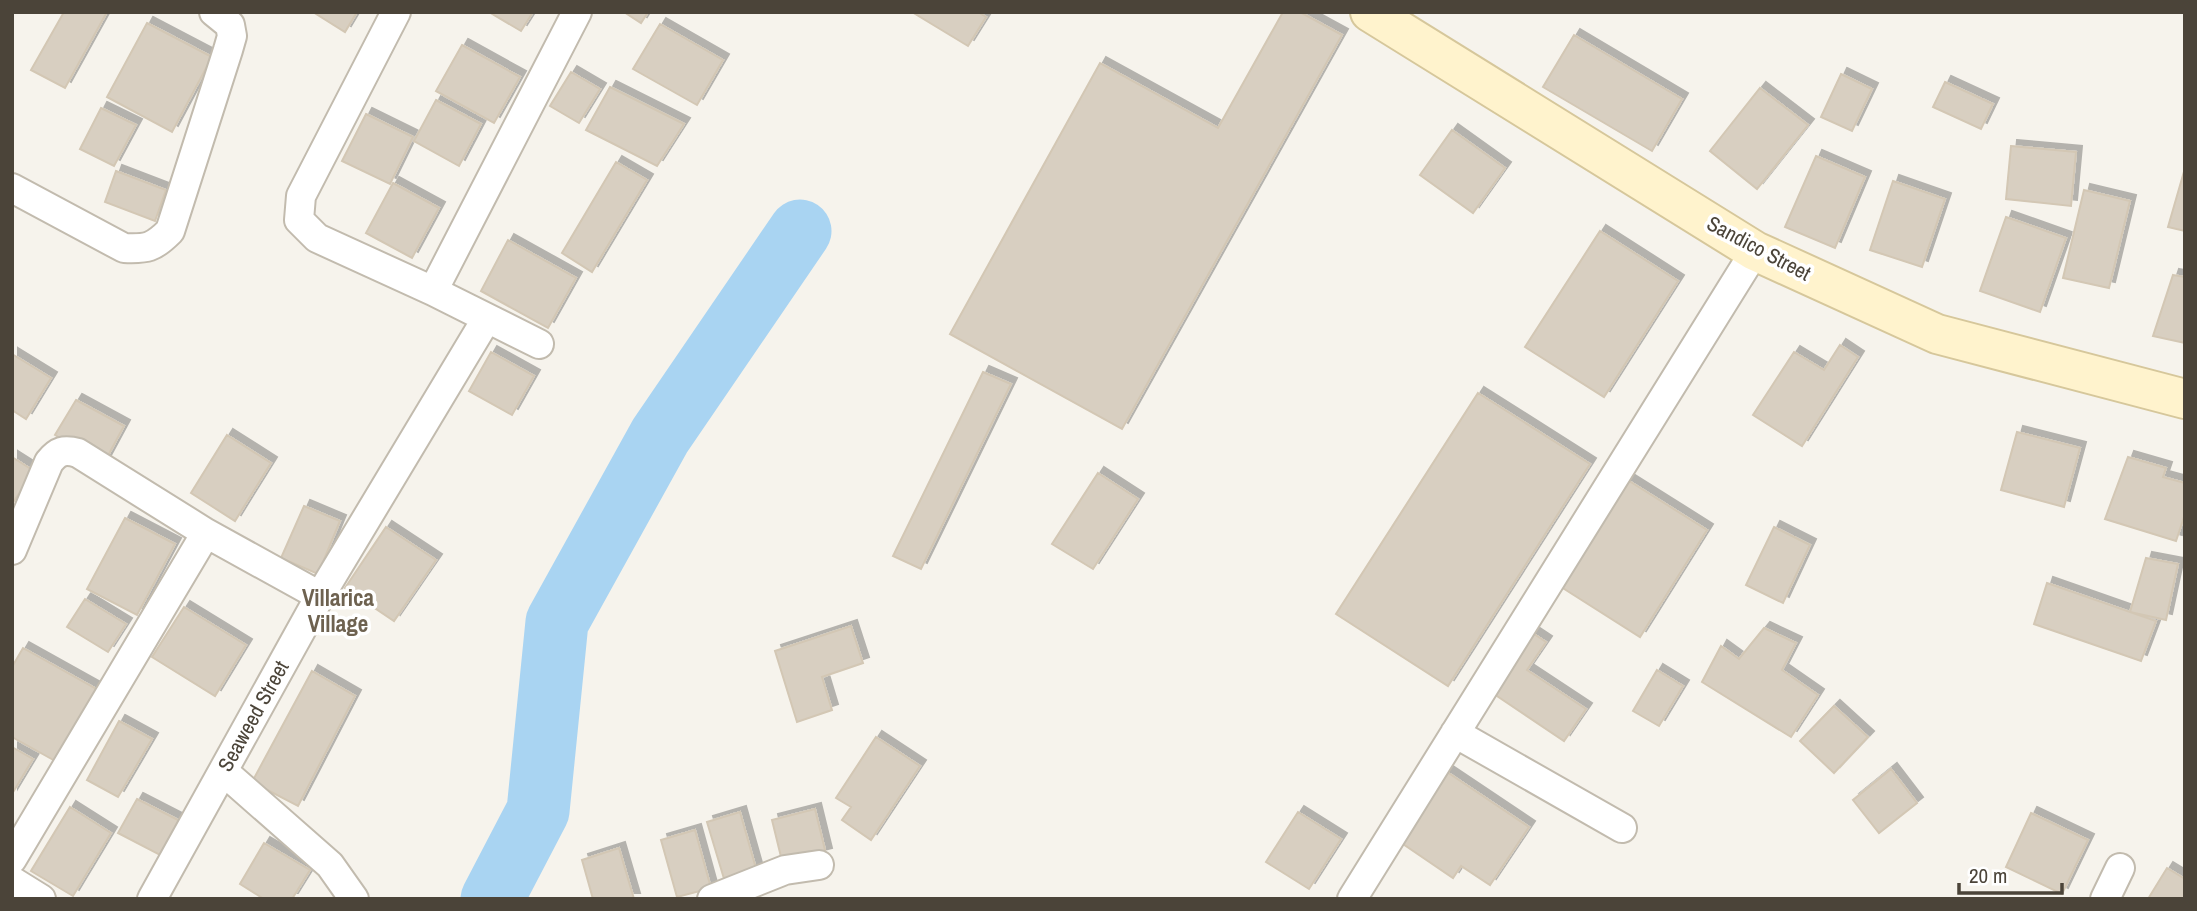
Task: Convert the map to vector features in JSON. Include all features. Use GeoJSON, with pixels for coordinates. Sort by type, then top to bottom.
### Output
{"type":"FeatureCollection","features":[{"type":"Feature","properties":{"kind":"main road","name":"Sandico Street"},"geometry":{"type":"LineString","coordinates":[[1370,12],[1755,251],[1937,334],[2185,399]]}},
{"type":"Feature","properties":{"kind":"street"},"geometry":{"type":"LineString","coordinates":[[12,188],[124,248],[143,249],[156,245],[170,231],[232,36],[230,25],[214,12]]}},
{"type":"Feature","properties":{"kind":"street"},"geometry":{"type":"LineString","coordinates":[[396,12],[300,196],[299,220],[317,238],[433,291],[539,344]]}},
{"type":"Feature","properties":{"kind":"street"},"geometry":{"type":"LineString","coordinates":[[433,291],[577,12]]}},
{"type":"Feature","properties":{"kind":"street"},"geometry":{"type":"LineString","coordinates":[[1352,899],[1755,251]]}},
{"type":"Feature","properties":{"kind":"street","name":"Seaweed Street"},"geometry":{"type":"LineString","coordinates":[[152,899],[320,596],[487,318]]}},
{"type":"Feature","properties":{"kind":"street"},"geometry":{"type":"LineString","coordinates":[[12,550],[49,462],[56,453],[67,450],[78,453],[206,533],[320,596]]}},
{"type":"Feature","properties":{"kind":"street"},"geometry":{"type":"LineString","coordinates":[[12,859],[206,533]]}},
{"type":"Feature","properties":{"kind":"street"},"geometry":{"type":"LineString","coordinates":[[1455,733],[1622,828]]}},
{"type":"Feature","properties":{"kind":"street"},"geometry":{"type":"LineString","coordinates":[[223,771],[330,865],[354,899]]}},
{"type":"Feature","properties":{"kind":"street"},"geometry":{"type":"LineString","coordinates":[[712,899],[785,870],[819,865]]}},
{"type":"Feature","properties":{"kind":"street"},"geometry":{"type":"LineString","coordinates":[[2105,899],[2120,868]]}},
{"type":"Feature","properties":{"kind":"street"},"geometry":{"type":"LineString","coordinates":[[12,881],[41,899]]}},
{"type":"Feature","properties":{"kind":"building"},"geometry":{"type":"Polygon","coordinates":[[[64,12],[107,12],[65,88],[31,70],[64,12]]]}},
{"type":"Feature","properties":{"kind":"building"},"geometry":{"type":"Polygon","coordinates":[[[313,12],[357,12],[345,32],[313,12]]]}},
{"type":"Feature","properties":{"kind":"building"},"geometry":{"type":"Polygon","coordinates":[[[489,12],[533,12],[521,31],[489,12]]]}},
{"type":"Feature","properties":{"kind":"building"},"geometry":{"type":"Polygon","coordinates":[[[624,12],[648,12],[641,23],[624,12]]]}},
{"type":"Feature","properties":{"kind":"building"},"geometry":{"type":"Polygon","coordinates":[[[912,12],[978,12],[986,17],[968,46],[912,12]]]}},
{"type":"Feature","properties":{"kind":"building"},"geometry":{"type":"Polygon","coordinates":[[[1283,12],[1300,12],[1342,35],[1122,429],[950,334],[1100,63],[1218,128],[1283,12]]]}},
{"type":"Feature","properties":{"kind":"building"},"geometry":{"type":"Polygon","coordinates":[[[147,23],[212,57],[172,132],[107,97],[147,23]]]}},
{"type":"Feature","properties":{"kind":"building"},"geometry":{"type":"Polygon","coordinates":[[[660,24],[723,60],[697,105],[633,69],[660,24]]]}},
{"type":"Feature","properties":{"kind":"building"},"geometry":{"type":"Polygon","coordinates":[[[1574,35],[1682,99],[1652,151],[1543,87],[1574,35]]]}},
{"type":"Feature","properties":{"kind":"building"},"geometry":{"type":"Polygon","coordinates":[[[462,45],[520,77],[494,123],[436,91],[462,45]]]}},
{"type":"Feature","properties":{"kind":"building"},"geometry":{"type":"Polygon","coordinates":[[[571,72],[600,89],[579,123],[550,106],[571,72]]]}},
{"type":"Feature","properties":{"kind":"building"},"geometry":{"type":"Polygon","coordinates":[[[1841,74],[1872,89],[1852,131],[1821,117],[1841,74]]]}},
{"type":"Feature","properties":{"kind":"building"},"geometry":{"type":"Polygon","coordinates":[[[1945,82],[1993,104],[1981,129],[1933,107],[1945,82]]]}},
{"type":"Feature","properties":{"kind":"building"},"geometry":{"type":"Polygon","coordinates":[[[610,87],[684,124],[657,166],[586,130],[610,87]]]}},
{"type":"Feature","properties":{"kind":"building"},"geometry":{"type":"Polygon","coordinates":[[[1760,88],[1808,125],[1757,189],[1710,151],[1760,88]]]}},
{"type":"Feature","properties":{"kind":"building"},"geometry":{"type":"Polygon","coordinates":[[[436,100],[481,124],[459,166],[414,141],[436,100]]]}},
{"type":"Feature","properties":{"kind":"building"},"geometry":{"type":"Polygon","coordinates":[[[101,108],[136,125],[114,166],[80,149],[101,108]]]}},
{"type":"Feature","properties":{"kind":"building"},"geometry":{"type":"Polygon","coordinates":[[[366,114],[413,137],[390,184],[342,161],[366,114]]]}},
{"type":"Feature","properties":{"kind":"building"},"geometry":{"type":"Polygon","coordinates":[[[1452,130],[1505,168],[1473,213],[1420,175],[1452,130]]]}},
{"type":"Feature","properties":{"kind":"building"},"geometry":{"type":"Polygon","coordinates":[[[2011,146],[2076,152],[2071,206],[2006,199],[2011,146]]]}},
{"type":"Feature","properties":{"kind":"building"},"geometry":{"type":"Polygon","coordinates":[[[1816,156],[1865,177],[1835,248],[1785,227],[1816,156]]]}},
{"type":"Feature","properties":{"kind":"building"},"geometry":{"type":"Polygon","coordinates":[[[616,162],[647,180],[592,272],[562,253],[616,162]]]}},
{"type":"Feature","properties":{"kind":"building"},"geometry":{"type":"Polygon","coordinates":[[[2185,168],[2185,231],[2168,227],[2185,168]]]}},
{"type":"Feature","properties":{"kind":"building"},"geometry":{"type":"Polygon","coordinates":[[[116,171],[166,190],[155,221],[105,202],[116,171]]]}},
{"type":"Feature","properties":{"kind":"building"},"geometry":{"type":"Polygon","coordinates":[[[1893,181],[1945,199],[1922,267],[1870,250],[1893,181]]]}},
{"type":"Feature","properties":{"kind":"building"},"geometry":{"type":"Polygon","coordinates":[[[393,183],[439,208],[412,258],[366,233],[393,183]]]}},
{"type":"Feature","properties":{"kind":"building"},"geometry":{"type":"Polygon","coordinates":[[[2084,190],[2130,201],[2109,288],[2063,278],[2084,190]]]}},
{"type":"Feature","properties":{"kind":"building"},"geometry":{"type":"Polygon","coordinates":[[[2006,217],[2066,238],[2040,312],[1980,291],[2006,217]]]}},
{"type":"Feature","properties":{"kind":"building"},"geometry":{"type":"Polygon","coordinates":[[[1600,231],[1678,281],[1604,397],[1525,347],[1600,231]]]}},
{"type":"Feature","properties":{"kind":"building"},"geometry":{"type":"Polygon","coordinates":[[[508,240],[576,278],[548,328],[481,291],[508,240]]]}},
{"type":"Feature","properties":{"kind":"building"},"geometry":{"type":"Polygon","coordinates":[[[2173,275],[2185,277],[2185,343],[2153,336],[2173,275]]]}},
{"type":"Feature","properties":{"kind":"building"},"geometry":{"type":"Polygon","coordinates":[[[1840,345],[1858,357],[1802,446],[1753,415],[1794,352],[1824,370],[1840,345]]]}},
{"type":"Feature","properties":{"kind":"building"},"geometry":{"type":"Polygon","coordinates":[[[491,352],[534,376],[512,415],[469,391],[491,352]]]}},
{"type":"Feature","properties":{"kind":"building"},"geometry":{"type":"Polygon","coordinates":[[[12,354],[51,378],[26,419],[12,410],[12,354]]]}},
{"type":"Feature","properties":{"kind":"building"},"geometry":{"type":"Polygon","coordinates":[[[983,372],[1011,384],[921,569],[893,556],[983,372]]]}},
{"type":"Feature","properties":{"kind":"building"},"geometry":{"type":"Polygon","coordinates":[[[1478,393],[1590,464],[1448,686],[1336,614],[1478,393]]]}},
{"type":"Feature","properties":{"kind":"building"},"geometry":{"type":"Polygon","coordinates":[[[76,400],[124,426],[104,463],[55,435],[76,400]]]}},
{"type":"Feature","properties":{"kind":"building"},"geometry":{"type":"Polygon","coordinates":[[[2017,432],[2080,448],[2064,507],[2001,490],[2017,432]]]}},
{"type":"Feature","properties":{"kind":"building"},"geometry":{"type":"Polygon","coordinates":[[[227,435],[271,463],[235,521],[191,493],[227,435]]]}},
{"type":"Feature","properties":{"kind":"building"},"geometry":{"type":"Polygon","coordinates":[[[12,457],[34,471],[12,504],[12,457]]]}},
{"type":"Feature","properties":{"kind":"building"},"geometry":{"type":"Polygon","coordinates":[[[2128,457],[2166,468],[2163,477],[2185,483],[2185,514],[2176,541],[2105,519],[2128,457]]]}},
{"type":"Feature","properties":{"kind":"building"},"geometry":{"type":"Polygon","coordinates":[[[1098,473],[1138,499],[1093,569],[1052,544],[1098,473]]]}},
{"type":"Feature","properties":{"kind":"building"},"geometry":{"type":"Polygon","coordinates":[[[1626,479],[1707,530],[1640,637],[1558,585],[1626,479]]]}},
{"type":"Feature","properties":{"kind":"building"},"geometry":{"type":"Polygon","coordinates":[[[304,506],[340,521],[318,574],[281,558],[304,506]]]}},
{"type":"Feature","properties":{"kind":"building"},"geometry":{"type":"Polygon","coordinates":[[[125,518],[175,544],[137,615],[87,589],[125,518]]]}},
{"type":"Feature","properties":{"kind":"building"},"geometry":{"type":"Polygon","coordinates":[[[386,527],[436,560],[394,621],[345,588],[386,527]]]}},
{"type":"Feature","properties":{"kind":"building"},"geometry":{"type":"Polygon","coordinates":[[[1774,527],[1810,545],[1783,603],[1746,585],[1774,527]]]}},
{"type":"Feature","properties":{"kind":"building"},"geometry":{"type":"Polygon","coordinates":[[[2146,558],[2178,564],[2166,620],[2130,612],[2146,558]]]}},
{"type":"Feature","properties":{"kind":"building"},"geometry":{"type":"Polygon","coordinates":[[[2047,583],[2156,621],[2141,661],[2034,624],[2047,583]]]}},
{"type":"Feature","properties":{"kind":"building"},"geometry":{"type":"Polygon","coordinates":[[[85,599],[126,624],[108,652],[67,627],[85,599]]]}},
{"type":"Feature","properties":{"kind":"building"},"geometry":{"type":"Polygon","coordinates":[[[184,607],[246,645],[215,696],[152,657],[184,607]]]}},
{"type":"Feature","properties":{"kind":"building"},"geometry":{"type":"Polygon","coordinates":[[[851,626],[863,663],[822,677],[832,710],[797,722],[775,651],[851,626]]]}},
{"type":"Feature","properties":{"kind":"building"},"geometry":{"type":"Polygon","coordinates":[[[1764,628],[1796,643],[1782,670],[1818,695],[1791,737],[1702,682],[1721,646],[1739,659],[1764,628]]]}},
{"type":"Feature","properties":{"kind":"building"},"geometry":{"type":"Polygon","coordinates":[[[1531,632],[1546,642],[1527,670],[1586,709],[1564,741],[1491,692],[1531,632]]]}},
{"type":"Feature","properties":{"kind":"building"},"geometry":{"type":"Polygon","coordinates":[[[23,648],[98,690],[57,762],[12,737],[12,667],[23,648]]]}},
{"type":"Feature","properties":{"kind":"building"},"geometry":{"type":"Polygon","coordinates":[[[1657,670],[1683,686],[1659,726],[1633,711],[1657,670]]]}},
{"type":"Feature","properties":{"kind":"building"},"geometry":{"type":"Polygon","coordinates":[[[312,671],[355,696],[298,806],[252,782],[312,671]]]}},
{"type":"Feature","properties":{"kind":"building"},"geometry":{"type":"Polygon","coordinates":[[[1834,706],[1868,737],[1834,773],[1800,741],[1834,706]]]}},
{"type":"Feature","properties":{"kind":"building"},"geometry":{"type":"Polygon","coordinates":[[[119,721],[152,739],[118,797],[87,780],[119,721]]]}},
{"type":"Feature","properties":{"kind":"building"},"geometry":{"type":"Polygon","coordinates":[[[876,737],[920,766],[871,840],[842,820],[851,807],[836,798],[876,737]]]}},
{"type":"Feature","properties":{"kind":"building"},"geometry":{"type":"Polygon","coordinates":[[[12,747],[33,759],[12,794],[12,747]]]}},
{"type":"Feature","properties":{"kind":"building"},"geometry":{"type":"Polygon","coordinates":[[[1891,769],[1917,803],[1879,833],[1853,800],[1891,769]]]}},
{"type":"Feature","properties":{"kind":"building"},"geometry":{"type":"Polygon","coordinates":[[[1447,772],[1529,827],[1490,885],[1461,866],[1453,878],[1400,842],[1447,772]]]}},
{"type":"Feature","properties":{"kind":"building"},"geometry":{"type":"Polygon","coordinates":[[[137,799],[180,821],[162,856],[118,833],[137,799]]]}},
{"type":"Feature","properties":{"kind":"building"},"geometry":{"type":"Polygon","coordinates":[[[70,807],[111,833],[73,896],[31,871],[70,807]]]}},
{"type":"Feature","properties":{"kind":"building"},"geometry":{"type":"Polygon","coordinates":[[[815,809],[826,854],[783,865],[772,820],[815,809]]]}},
{"type":"Feature","properties":{"kind":"building"},"geometry":{"type":"Polygon","coordinates":[[[740,812],[757,872],[725,882],[707,822],[740,812]]]}},
{"type":"Feature","properties":{"kind":"building"},"geometry":{"type":"Polygon","coordinates":[[[1298,812],[1341,839],[1309,889],[1266,862],[1298,812]]]}},
{"type":"Feature","properties":{"kind":"building"},"geometry":{"type":"Polygon","coordinates":[[[2031,813],[2088,840],[2062,894],[2006,867],[2031,813]]]}},
{"type":"Feature","properties":{"kind":"building"},"geometry":{"type":"Polygon","coordinates":[[[695,830],[711,888],[677,897],[661,840],[695,830]]]}},
{"type":"Feature","properties":{"kind":"building"},"geometry":{"type":"Polygon","coordinates":[[[264,843],[310,870],[292,899],[264,899],[240,884],[264,843]]]}},
{"type":"Feature","properties":{"kind":"building"},"geometry":{"type":"Polygon","coordinates":[[[619,848],[634,899],[593,899],[582,860],[619,848]]]}},
{"type":"Feature","properties":{"kind":"building"},"geometry":{"type":"Polygon","coordinates":[[[2167,868],[2185,879],[2185,899],[2148,899],[2167,868]]]}},
{"type":"Feature","properties":{"kind":"waterway"},"geometry":{"type":"LineString","coordinates":[[492,899],[538,811],[557,622],[660,436],[800,231]]}},
{"type":"Feature","properties":{"kind":"district","name":"Villarica Village"},"geometry":{"type":"Point","coordinates":[338,610]}}]}
